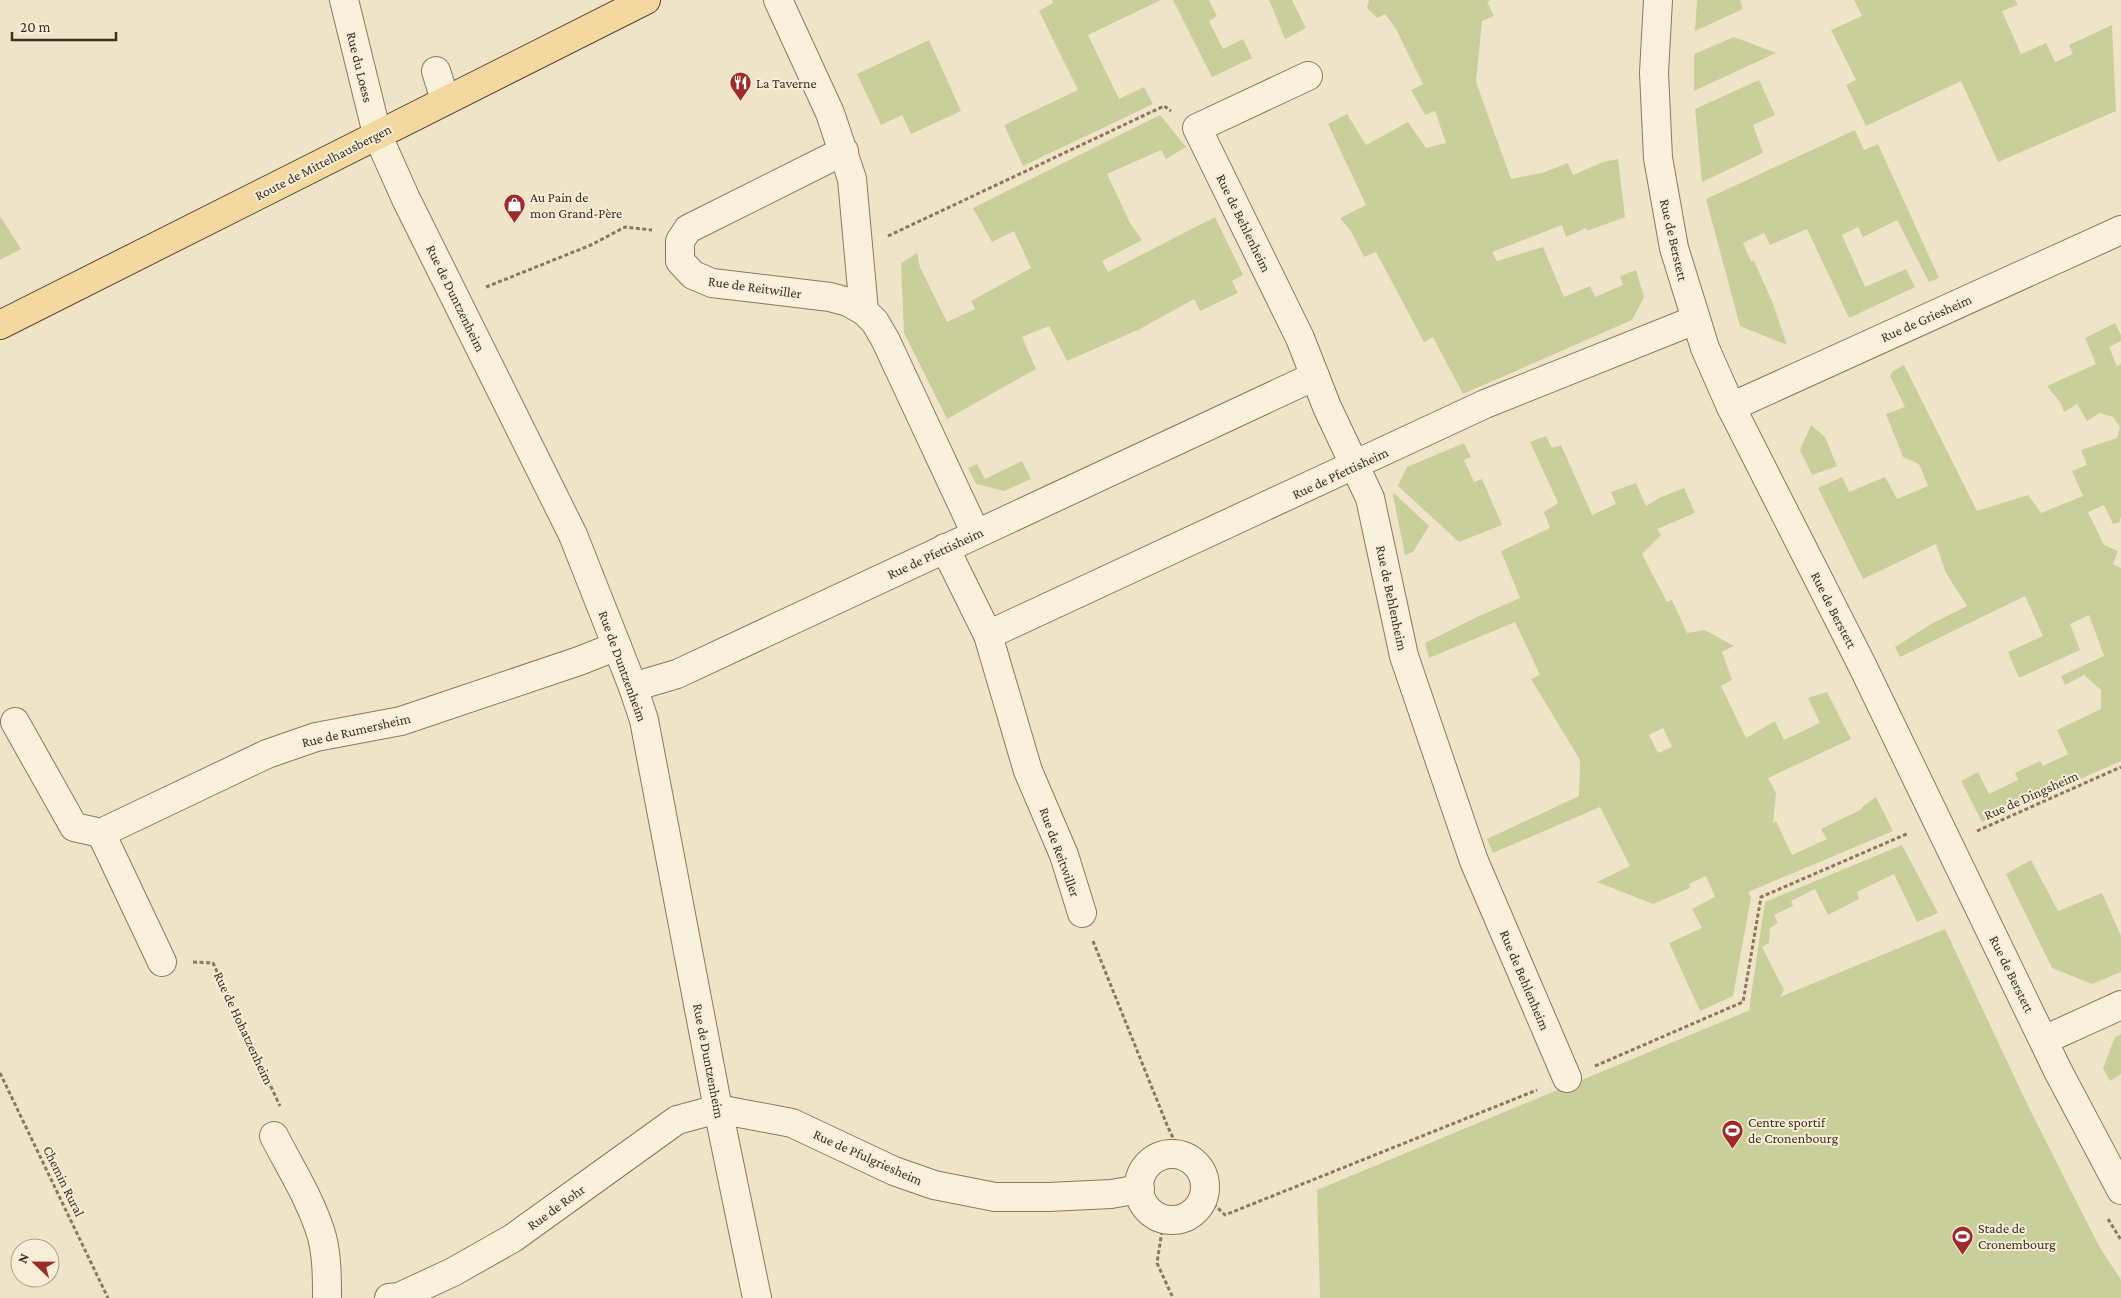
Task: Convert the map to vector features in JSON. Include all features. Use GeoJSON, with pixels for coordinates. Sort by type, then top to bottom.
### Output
{"type":"FeatureCollection","features":[{"type":"Feature","properties":{"kind":"main road","name":"Route de Mittelhausbergen"},"geometry":{"type":"LineString","coordinates":[[0,325],[646,0]]}},
{"type":"Feature","properties":{"kind":"street","name":"Rue du Loess"},"geometry":{"type":"LineString","coordinates":[[344,0],[377,134]]}},
{"type":"Feature","properties":{"kind":"street"},"geometry":{"type":"LineString","coordinates":[[778,0],[830,113],[852,179],[864,311]]}},
{"type":"Feature","properties":{"kind":"street","name":"Rue de Berstett"},"geometry":{"type":"LineString","coordinates":[[1658,0],[1654,73],[1658,158],[1674,248],[1705,348],[1731,407],[1861,663],[2044,1040],[2121,1190]]}},
{"type":"Feature","properties":{"kind":"street"},"geometry":{"type":"LineString","coordinates":[[436,71],[445,100]]}},
{"type":"Feature","properties":{"kind":"street"},"geometry":{"type":"LineString","coordinates":[[1197,128],[1308,76]]}},
{"type":"Feature","properties":{"kind":"street","name":"Rue de Behlenheim"},"geometry":{"type":"LineString","coordinates":[[1197,128],[1300,338],[1316,376],[1326,407],[1370,498],[1404,656],[1474,861],[1567,1078]]}},
{"type":"Feature","properties":{"kind":"street","name":"Rue de Duntzenheim"},"geometry":{"type":"LineString","coordinates":[[377,134],[406,199],[573,535],[633,687],[644,720],[718,1109],[757,1298]]}},
{"type":"Feature","properties":{"kind":"street"},"geometry":{"type":"LineString","coordinates":[[680,241],[688,229],[844,151]]}},
{"type":"Feature","properties":{"kind":"street","name":"Rue de Griesheim"},"geometry":{"type":"LineString","coordinates":[[1731,407],[2121,230]]}},
{"type":"Feature","properties":{"kind":"street","name":"Rue de Reitwiller"},"geometry":{"type":"LineString","coordinates":[[680,241],[680,261],[693,275],[712,283],[830,298],[848,302],[864,311],[875,322],[885,339],[976,534]]}},
{"type":"Feature","properties":{"kind":"street","name":"Rue de Pfettisheim"},"geometry":{"type":"LineString","coordinates":[[988,635],[1486,404],[1695,320]]}},
{"type":"Feature","properties":{"kind":"street","name":"Rue de Pfettisheim"},"geometry":{"type":"LineString","coordinates":[[633,687],[677,674],[1316,376]]}},
{"type":"Feature","properties":{"kind":"street","name":"Rue de Reitwiller"},"geometry":{"type":"LineString","coordinates":[[945,548],[988,635],[1028,771],[1064,855],[1082,913]]}},
{"type":"Feature","properties":{"kind":"street","name":"Rue de Rumersheim"},"geometry":{"type":"LineString","coordinates":[[101,833],[267,754],[316,737],[401,721],[579,661],[617,646]]}},
{"type":"Feature","properties":{"kind":"street"},"geometry":{"type":"LineString","coordinates":[[15,722],[74,828],[101,833],[162,962]]}},
{"type":"Feature","properties":{"kind":"street"},"geometry":{"type":"LineString","coordinates":[[2044,1040],[2121,1005]]}},
{"type":"Feature","properties":{"kind":"street","name":"Rue de Pfulgriesheim"},"geometry":{"type":"LineString","coordinates":[[718,1109],[792,1123],[894,1170],[934,1185],[995,1197],[1111,1194],[1140,1189]]}},
{"type":"Feature","properties":{"kind":"street","name":"Rue de Rohr"},"geometry":{"type":"LineString","coordinates":[[389,1298],[399,1297],[453,1272],[514,1238],[677,1120],[718,1109]]}},
{"type":"Feature","properties":{"kind":"street"},"geometry":{"type":"LineString","coordinates":[[274,1136],[315,1218],[322,1239],[327,1266],[329,1298]]}},
{"type":"Feature","properties":{"kind":"street"},"geometry":{"type":"LineString","coordinates":[[1166,1155],[1181,1155],[1190,1159],[1203,1174],[1204,1195],[1200,1204],[1193,1212],[1184,1218],[1174,1220],[1154,1214],[1141,1198],[1140,1189],[1145,1169],[1152,1161],[1166,1155]]}},
{"type":"Feature","properties":{"kind":"path"},"geometry":{"type":"LineString","coordinates":[[858,250],[1164,106],[1197,128]]}},
{"type":"Feature","properties":{"kind":"path"},"geometry":{"type":"LineString","coordinates":[[456,300],[591,245],[625,227],[646,229],[680,241]]}},
{"type":"Feature","properties":{"kind":"path","name":"Rue de Dingsheim"},"geometry":{"type":"LineString","coordinates":[[1949,843],[2121,767]]}},
{"type":"Feature","properties":{"kind":"path"},"geometry":{"type":"LineString","coordinates":[[1204,1195],[1225,1215],[1567,1078],[1742,1002],[1761,897],[1890,842],[1937,819]]}},
{"type":"Feature","properties":{"kind":"path","name":"Rue de Reitwiller"},"geometry":{"type":"LineString","coordinates":[[1082,913],[1163,1115],[1181,1155]]}},
{"type":"Feature","properties":{"kind":"path","name":"Rue de Hohatzenheim"},"geometry":{"type":"LineString","coordinates":[[162,962],[213,963],[286,1117],[274,1136]]}},
{"type":"Feature","properties":{"kind":"path","name":"Chemin Rural"},"geometry":{"type":"LineString","coordinates":[[0,1073],[108,1298]]}},
{"type":"Feature","properties":{"kind":"path"},"geometry":{"type":"LineString","coordinates":[[1164,1218],[1157,1263],[1173,1298]]}},
{"type":"Feature","properties":{"kind":"green space"},"geometry":{"type":"Polygon","coordinates":[[[1052,0],[1161,0],[1088,35],[1119,99],[1144,87],[1153,104],[1023,166],[1004,125],[1078,90],[1039,11],[1053,3],[1052,0]]]}},
{"type":"Feature","properties":{"kind":"green space"},"geometry":{"type":"Polygon","coordinates":[[[1173,0],[1209,0],[1217,16],[1209,21],[1223,49],[1243,39],[1252,58],[1212,77],[1173,0]]]}},
{"type":"Feature","properties":{"kind":"green space"},"geometry":{"type":"Polygon","coordinates":[[[1269,0],[1292,0],[1306,28],[1285,39],[1269,0]]]}},
{"type":"Feature","properties":{"kind":"green space"},"geometry":{"type":"Polygon","coordinates":[[[1369,0],[1491,0],[1487,2],[1494,16],[1482,21],[1476,82],[1511,179],[1542,173],[1568,163],[1573,175],[1603,162],[1618,159],[1625,217],[1587,231],[1586,228],[1566,237],[1562,225],[1492,252],[1497,261],[1543,247],[1564,297],[1590,286],[1595,297],[1623,285],[1620,276],[1636,270],[1644,297],[1632,320],[1463,394],[1433,337],[1424,342],[1376,252],[1364,257],[1351,231],[1340,218],[1366,205],[1328,124],[1347,114],[1366,145],[1408,122],[1426,148],[1446,143],[1435,111],[1425,115],[1411,90],[1423,84],[1396,29],[1385,14],[1377,18],[1367,8],[1369,0]]]}},
{"type":"Feature","properties":{"kind":"green space"},"geometry":{"type":"Polygon","coordinates":[[[1697,0],[1740,0],[1743,9],[1695,31],[1697,0]]]}},
{"type":"Feature","properties":{"kind":"green space"},"geometry":{"type":"Polygon","coordinates":[[[1854,0],[2015,0],[2018,5],[2002,11],[2021,54],[2046,43],[2055,62],[2073,54],[2069,45],[2112,25],[2116,111],[1998,162],[1961,81],[1866,126],[1846,85],[1856,80],[1831,30],[1862,16],[1854,0]]]}},
{"type":"Feature","properties":{"kind":"green space"},"geometry":{"type":"Polygon","coordinates":[[[1734,37],[1776,53],[1694,91],[1694,54],[1734,37]]]}},
{"type":"Feature","properties":{"kind":"green space"},"geometry":{"type":"Polygon","coordinates":[[[929,40],[961,111],[911,134],[902,115],[881,125],[857,74],[929,40]]]}},
{"type":"Feature","properties":{"kind":"green space"},"geometry":{"type":"Polygon","coordinates":[[[1759,80],[1775,115],[1753,125],[1763,153],[1702,182],[1695,109],[1759,80]]]}},
{"type":"Feature","properties":{"kind":"green space"},"geometry":{"type":"Polygon","coordinates":[[[1160,115],[1186,147],[1166,159],[1161,150],[1107,174],[1130,223],[1142,240],[1102,261],[1108,272],[1215,217],[1243,275],[1232,281],[1238,293],[1200,311],[1194,299],[1140,329],[1067,361],[1049,326],[1022,337],[1036,369],[947,419],[904,333],[901,263],[917,253],[920,267],[947,322],[975,309],[971,301],[1031,268],[1014,231],[992,242],[973,208],[1160,115]]]}},
{"type":"Feature","properties":{"kind":"green space"},"geometry":{"type":"Polygon","coordinates":[[[1855,130],[1864,150],[1878,144],[1939,278],[1929,282],[1897,220],[1863,237],[1858,227],[1842,235],[1865,287],[1906,269],[1915,287],[1849,318],[1807,229],[1770,245],[1764,233],[1743,243],[1751,261],[1754,261],[1772,301],[1787,345],[1740,326],[1706,199],[1855,130]]]}},
{"type":"Feature","properties":{"kind":"green space"},"geometry":{"type":"Polygon","coordinates":[[[0,216],[21,249],[0,260],[0,216]]]}},
{"type":"Feature","properties":{"kind":"green space"},"geometry":{"type":"Polygon","coordinates":[[[2115,323],[2121,335],[2121,341],[2109,347],[2117,366],[2121,364],[2121,517],[2119,523],[2113,524],[2104,505],[2088,512],[2104,545],[2118,551],[2113,564],[2121,568],[2121,761],[1982,822],[1961,781],[1978,772],[1989,794],[2018,780],[2015,773],[2040,761],[2043,766],[2068,754],[2057,730],[2101,709],[2101,690],[2084,675],[2065,685],[2061,676],[2104,656],[2089,615],[2070,624],[2080,650],[2019,678],[2008,652],[2043,636],[2025,596],[1900,657],[1895,647],[1931,624],[1967,606],[1946,573],[1936,544],[1863,579],[1818,488],[1842,477],[1849,492],[1885,477],[1897,499],[1928,486],[1919,464],[1903,457],[1886,414],[1905,407],[1890,376],[1893,371],[1904,365],[1977,511],[2028,495],[2041,513],[2083,496],[2072,471],[2087,465],[2081,450],[2117,438],[2120,427],[2113,417],[2100,413],[2087,421],[2077,404],[2064,412],[2060,402],[2047,386],[2096,364],[2085,338],[2115,323]]]}},
{"type":"Feature","properties":{"kind":"green space"},"geometry":{"type":"Polygon","coordinates":[[[1811,425],[1825,437],[1837,466],[1812,475],[1800,450],[1811,425]]]}},
{"type":"Feature","properties":{"kind":"green space"},"geometry":{"type":"Polygon","coordinates":[[[1546,436],[1552,448],[1561,445],[1592,515],[1616,504],[1611,492],[1636,483],[1646,506],[1659,498],[1684,488],[1695,513],[1657,529],[1661,535],[1642,554],[1667,602],[1672,600],[1687,633],[1705,630],[1734,646],[1722,652],[1732,680],[1721,686],[1746,738],[1775,721],[1784,740],[1820,723],[1808,698],[1827,692],[1851,739],[1768,778],[1776,793],[1773,823],[1776,821],[1792,855],[1827,839],[1821,829],[1862,809],[1862,807],[1876,797],[1893,831],[1748,892],[1751,897],[1733,996],[1700,1011],[1669,943],[1702,928],[1692,909],[1715,897],[1706,876],[1689,884],[1690,888],[1653,904],[1597,882],[1630,866],[1600,807],[1493,853],[1487,839],[1579,796],[1580,760],[1531,679],[1540,675],[1515,622],[1429,658],[1425,643],[1520,598],[1501,551],[1550,528],[1544,512],[1558,503],[1530,442],[1546,436]],[[1663,728],[1649,735],[1658,753],[1672,747],[1663,728]]]}},
{"type":"Feature","properties":{"kind":"green space"},"geometry":{"type":"Polygon","coordinates":[[[1464,443],[1471,457],[1464,460],[1474,482],[1482,479],[1502,525],[1459,542],[1398,486],[1407,467],[1464,443]]]}},
{"type":"Feature","properties":{"kind":"green space"},"geometry":{"type":"Polygon","coordinates":[[[1022,461],[1031,479],[1004,491],[976,484],[968,468],[977,464],[985,479],[1022,461]]]}},
{"type":"Feature","properties":{"kind":"green space"},"geometry":{"type":"Polygon","coordinates":[[[1394,493],[1429,526],[1413,552],[1405,555],[1393,496],[1394,493]]]}},
{"type":"Feature","properties":{"kind":"green space","name":"Centre sportif de Cronenbourg"},"geometry":{"type":"Polygon","coordinates":[[[1902,845],[1938,913],[1917,922],[1894,874],[1857,892],[1859,899],[1828,915],[1815,889],[1791,901],[1793,906],[1774,915],[1778,923],[1770,928],[1769,943],[1762,947],[1784,990],[1780,997],[1945,929],[2029,1108],[2099,1246],[2121,1280],[2121,1298],[1320,1298],[1317,1190],[1750,1010],[1765,902],[1902,845]]]}},
{"type":"Feature","properties":{"kind":"green space"},"geometry":{"type":"Polygon","coordinates":[[[2031,860],[2058,911],[2102,893],[2121,936],[2121,972],[2092,984],[2052,968],[2006,874],[2031,860]]]}},
{"type":"Feature","properties":{"kind":"green space"},"geometry":{"type":"Polygon","coordinates":[[[2121,1034],[2121,1074],[2110,1081],[2103,1068],[2115,1037],[2121,1034]]]}},
{"type":"Feature","properties":{"kind":"place","name":"La Taverne"},"geometry":{"type":"Point","coordinates":[740,102]}},
{"type":"Feature","properties":{"kind":"place","name":"Au Pain de mon Grand-Père"},"geometry":{"type":"Point","coordinates":[514,224]}},
{"type":"Feature","properties":{"kind":"place","name":"Centre sportif de Cronenbourg"},"geometry":{"type":"Point","coordinates":[1732,1149]}},
{"type":"Feature","properties":{"kind":"place","name":"Stade de Cronembourg"},"geometry":{"type":"Point","coordinates":[1962,1255]}}]}
